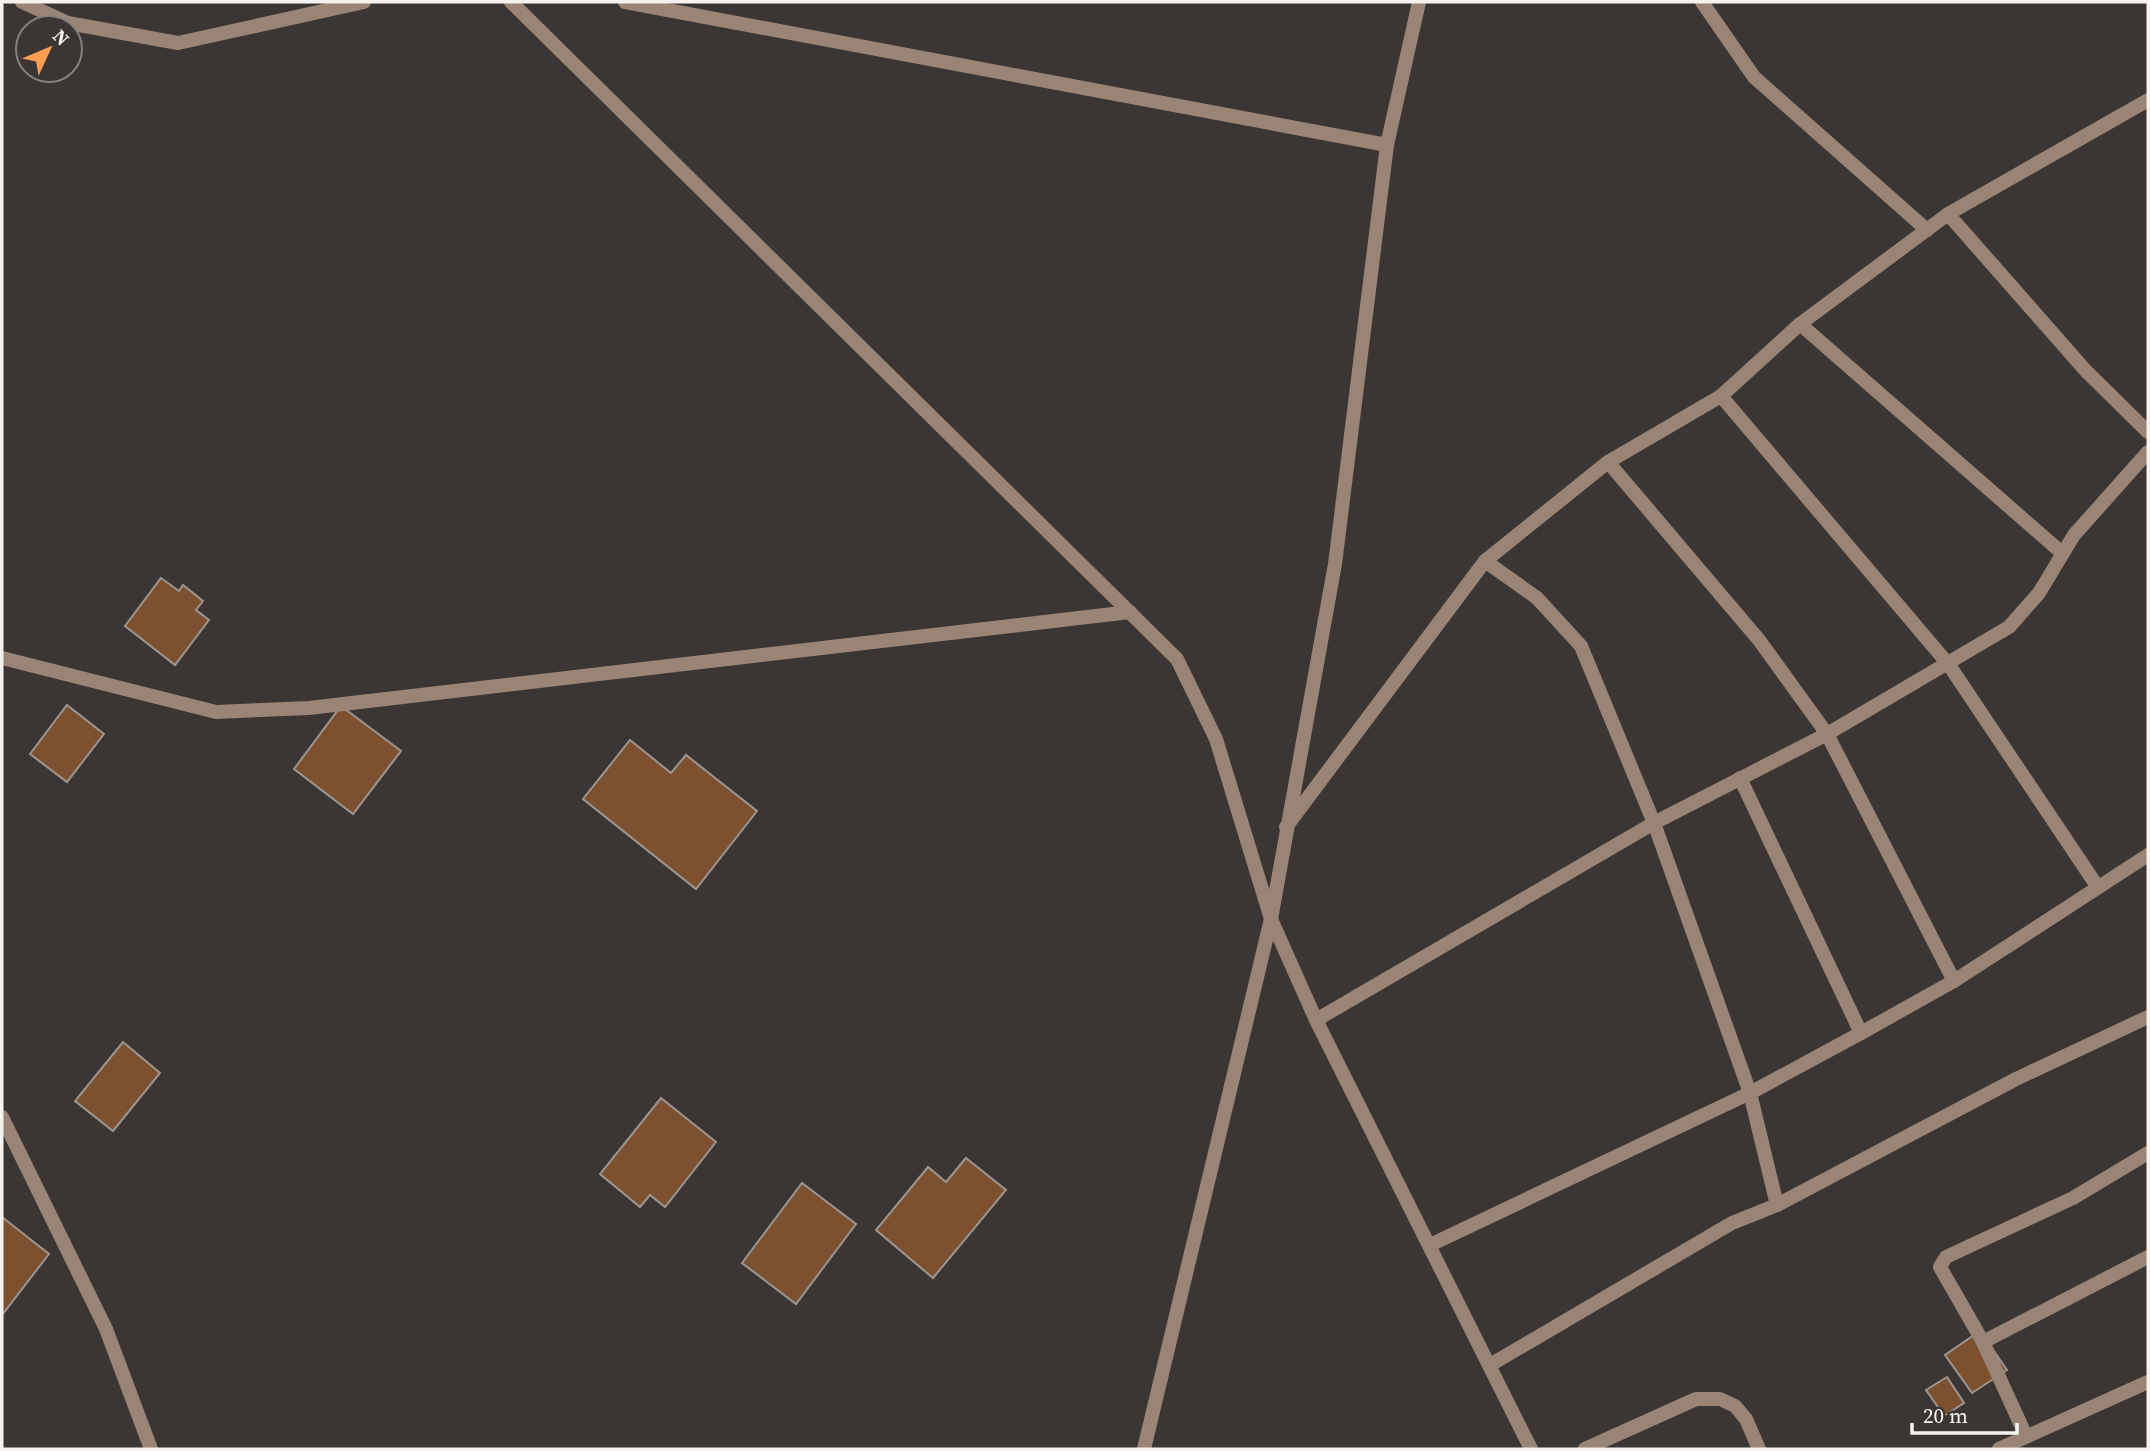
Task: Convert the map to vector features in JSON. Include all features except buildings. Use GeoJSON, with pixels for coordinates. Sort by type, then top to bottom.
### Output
{"type":"FeatureCollection","features":[{"type":"Feature","properties":{"kind":"street"},"geometry":{"type":"LineString","coordinates":[[22,2],[68,23],[178,43],[364,2]]}},
{"type":"Feature","properties":{"kind":"street"},"geometry":{"type":"LineString","coordinates":[[511,2],[1177,659],[1216,739],[1271,919],[1315,1020],[1531,1449]]}},
{"type":"Feature","properties":{"kind":"street"},"geometry":{"type":"LineString","coordinates":[[625,2],[1387,145]]}},
{"type":"Feature","properties":{"kind":"street"},"geometry":{"type":"LineString","coordinates":[[1144,1449],[1271,919],[1335,564],[1387,145],[1419,2]]}},
{"type":"Feature","properties":{"kind":"street"},"geometry":{"type":"LineString","coordinates":[[1702,2],[1754,77],[1927,230]]}},
{"type":"Feature","properties":{"kind":"street"},"geometry":{"type":"LineString","coordinates":[[1286,828],[1485,561],[1608,462],[1721,396],[1800,324],[1948,214],[2148,100]]}},
{"type":"Feature","properties":{"kind":"street"},"geometry":{"type":"LineString","coordinates":[[1948,214],[2085,371],[2148,432]]}},
{"type":"Feature","properties":{"kind":"street"},"geometry":{"type":"LineString","coordinates":[[1800,324],[2062,553]]}},
{"type":"Feature","properties":{"kind":"street"},"geometry":{"type":"LineString","coordinates":[[1721,396],[1949,665],[2097,886]]}},
{"type":"Feature","properties":{"kind":"street"},"geometry":{"type":"LineString","coordinates":[[1315,1020],[1654,822],[1827,734],[1949,665],[2009,627],[2027,611],[2074,535],[2148,452]]}},
{"type":"Feature","properties":{"kind":"street"},"geometry":{"type":"LineString","coordinates":[[1608,462],[1759,640],[1827,734],[1954,981]]}},
{"type":"Feature","properties":{"kind":"street"},"geometry":{"type":"LineString","coordinates":[[1485,561],[1537,598],[1581,646],[1654,822],[1750,1093],[1777,1205]]}},
{"type":"Feature","properties":{"kind":"street"},"geometry":{"type":"LineString","coordinates":[[2,658],[216,712],[309,708],[1130,612]]}},
{"type":"Feature","properties":{"kind":"street"},"geometry":{"type":"LineString","coordinates":[[1740,778],[1861,1033]]}},
{"type":"Feature","properties":{"kind":"street"},"geometry":{"type":"LineString","coordinates":[[1430,1245],[1750,1093],[1861,1033],[1954,981],[2148,855]]}},
{"type":"Feature","properties":{"kind":"street"},"geometry":{"type":"LineString","coordinates":[[1490,1365],[1732,1223],[1777,1205],[2016,1079],[2148,1017]]}},
{"type":"Feature","properties":{"kind":"street"},"geometry":{"type":"LineString","coordinates":[[2,1117],[106,1329],[151,1449]]}},
{"type":"Feature","properties":{"kind":"street"},"geometry":{"type":"LineString","coordinates":[[2026,1436],[1983,1342],[1940,1267],[1946,1257],[2073,1198],[2148,1153]]}},
{"type":"Feature","properties":{"kind":"street"},"geometry":{"type":"LineString","coordinates":[[1983,1342],[2148,1257]]}},
{"type":"Feature","properties":{"kind":"street"},"geometry":{"type":"LineString","coordinates":[[1998,1449],[2148,1382]]}},
{"type":"Feature","properties":{"kind":"street"},"geometry":{"type":"LineString","coordinates":[[1585,1449],[1696,1399],[1720,1399],[1735,1406],[1746,1419],[1759,1449]]}}]}
